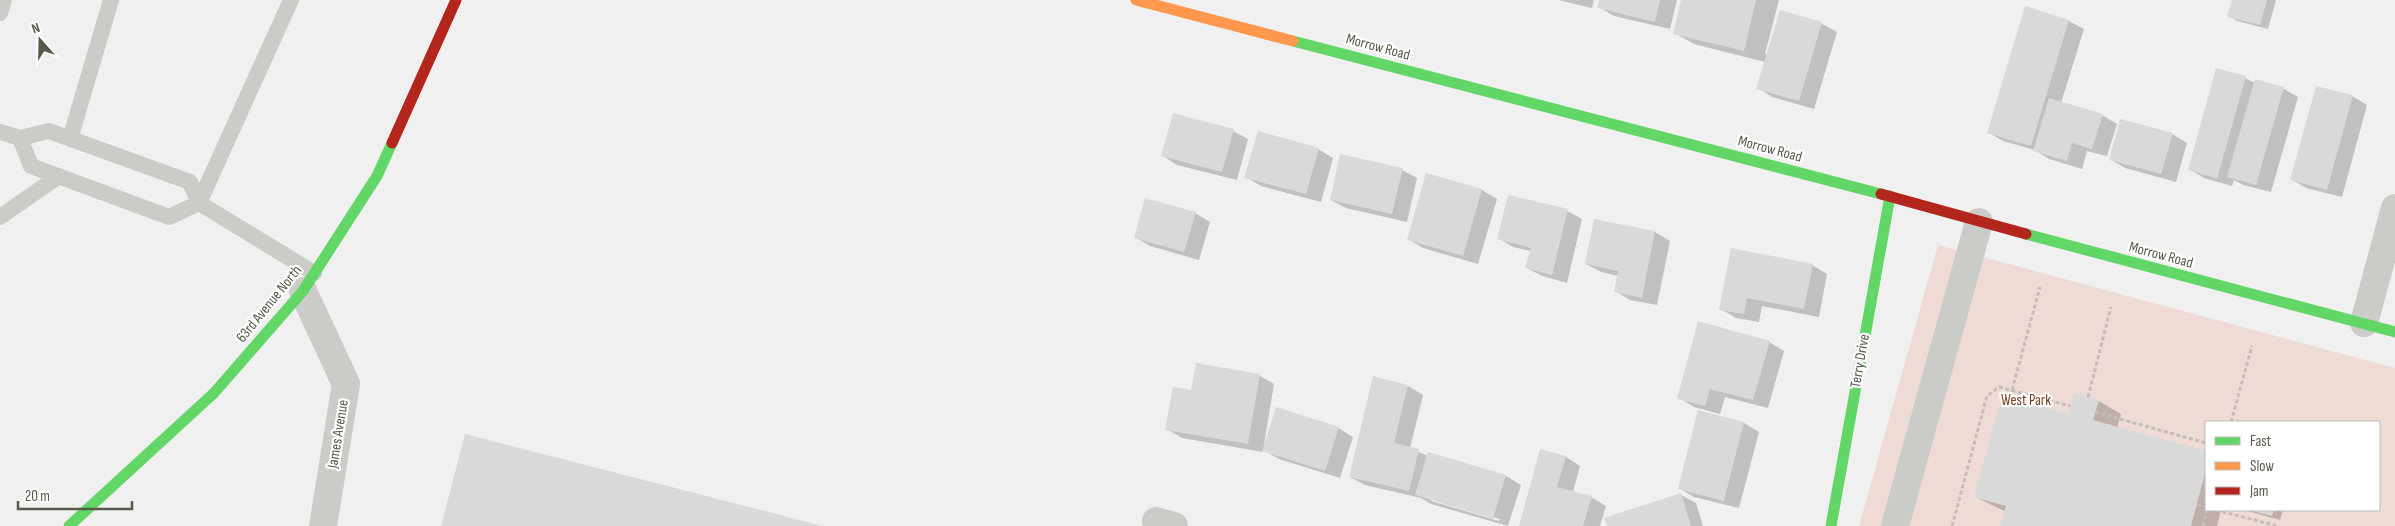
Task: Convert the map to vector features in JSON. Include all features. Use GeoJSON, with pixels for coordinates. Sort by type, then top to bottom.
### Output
{"type":"FeatureCollection","features":[{"type":"Feature","properties":{"kind":"street","name":"63rd Avenue North"},"geometry":{"type":"LineString","coordinates":[[69,526],[214,394],[308,282],[377,176],[456,0]]}},
{"type":"Feature","properties":{"kind":"street","name":"Morrow Road"},"geometry":{"type":"LineString","coordinates":[[1136,0],[1890,196],[1979,222],[2395,332]]}},
{"type":"Feature","properties":{"kind":"street","name":"Terry Drive"},"geometry":{"type":"LineString","coordinates":[[1831,526],[1890,196]]}},
{"type":"Feature","properties":{"kind":"street"},"geometry":{"type":"LineString","coordinates":[[2364,324],[2395,208]]}},
{"type":"Feature","properties":{"kind":"street"},"geometry":{"type":"LineString","coordinates":[[1895,526],[1979,222]]}},
{"type":"Feature","properties":{"kind":"street","name":"James Avenue"},"geometry":{"type":"LineString","coordinates":[[308,282],[346,384],[323,526]]}},
{"type":"Feature","properties":{"kind":"lane"},"geometry":{"type":"LineString","coordinates":[[0,14],[4,0]]}},
{"type":"Feature","properties":{"kind":"lane"},"geometry":{"type":"LineString","coordinates":[[70,139],[111,0]]}},
{"type":"Feature","properties":{"kind":"lane"},"geometry":{"type":"LineString","coordinates":[[20,138],[32,166],[169,217],[199,203],[291,0]]}},
{"type":"Feature","properties":{"kind":"lane"},"geometry":{"type":"LineString","coordinates":[[0,132],[20,138],[49,131],[190,182],[199,203],[308,282]]}},
{"type":"Feature","properties":{"kind":"lane"},"geometry":{"type":"LineString","coordinates":[[0,217],[59,176]]}},
{"type":"Feature","properties":{"kind":"path"},"geometry":{"type":"LineString","coordinates":[[2012,390],[2040,287]]}},
{"type":"Feature","properties":{"kind":"path"},"geometry":{"type":"LineString","coordinates":[[2088,397],[2112,307]]}},
{"type":"Feature","properties":{"kind":"path"},"geometry":{"type":"LineString","coordinates":[[2231,421],[2252,346]]}},
{"type":"Feature","properties":{"kind":"path"},"geometry":{"type":"LineString","coordinates":[[1952,526],[1987,396],[1999,387],[2070,406]]}},
{"type":"Feature","properties":{"kind":"path"},"geometry":{"type":"LineString","coordinates":[[2095,412],[2205,443]]}},
{"type":"Feature","properties":{"kind":"path"},"geometry":{"type":"LineString","coordinates":[[2197,505],[2205,507]]}},
{"type":"Feature","properties":{"kind":"path"},"geometry":{"type":"LineString","coordinates":[[2203,526],[2206,511]]}},
{"type":"Feature","properties":{"kind":"path"},"geometry":{"type":"LineString","coordinates":[[2220,511],[2278,526]]}},
{"type":"Feature","properties":{"kind":"green space","name":"West Park"},"geometry":{"type":"Polygon","coordinates":[[[1938,245],[2395,368],[2395,526],[1859,526],[1938,245]]]}},
{"type":"Feature","properties":{"kind":"building"},"geometry":{"type":"Polygon","coordinates":[[[1599,0],[1660,0],[1655,22],[1597,8],[1599,0]]]}},
{"type":"Feature","properties":{"kind":"building"},"geometry":{"type":"Polygon","coordinates":[[[1681,0],[1756,0],[1744,51],[1673,34],[1681,0]]]}},
{"type":"Feature","properties":{"kind":"building"},"geometry":{"type":"Polygon","coordinates":[[[2232,0],[2267,0],[2260,25],[2227,17],[2232,0]]]}},
{"type":"Feature","properties":{"kind":"building"},"geometry":{"type":"Polygon","coordinates":[[[2025,6],[2069,20],[2031,146],[1987,133],[2025,6]]]}},
{"type":"Feature","properties":{"kind":"building"},"geometry":{"type":"Polygon","coordinates":[[[1780,10],[1822,22],[1799,101],[1756,89],[1780,10]]]}},
{"type":"Feature","properties":{"kind":"building"},"geometry":{"type":"Polygon","coordinates":[[[2216,68],[2246,76],[2217,179],[2188,170],[2216,68]]]}},
{"type":"Feature","properties":{"kind":"building"},"geometry":{"type":"Polygon","coordinates":[[[2255,79],[2284,87],[2256,185],[2227,177],[2255,79]]]}},
{"type":"Feature","properties":{"kind":"building"},"geometry":{"type":"Polygon","coordinates":[[[2316,86],[2353,95],[2327,190],[2290,180],[2316,86]]]}},
{"type":"Feature","properties":{"kind":"building"},"geometry":{"type":"Polygon","coordinates":[[[2049,98],[2103,114],[2092,149],[2072,143],[2067,161],[2033,151],[2049,98]]]}},
{"type":"Feature","properties":{"kind":"building"},"geometry":{"type":"Polygon","coordinates":[[[1173,113],[1234,129],[1222,172],[1161,156],[1173,113]]]}},
{"type":"Feature","properties":{"kind":"building"},"geometry":{"type":"Polygon","coordinates":[[[2120,119],[2173,133],[2161,174],[2109,160],[2120,119]]]}},
{"type":"Feature","properties":{"kind":"building"},"geometry":{"type":"Polygon","coordinates":[[[1258,131],[1319,148],[1306,194],[1244,178],[1258,131]]]}},
{"type":"Feature","properties":{"kind":"building"},"geometry":{"type":"Polygon","coordinates":[[[1340,154],[1403,168],[1392,214],[1330,200],[1340,154]]]}},
{"type":"Feature","properties":{"kind":"building"},"geometry":{"type":"Polygon","coordinates":[[[1426,173],[1482,189],[1463,256],[1407,240],[1426,173]]]}},
{"type":"Feature","properties":{"kind":"building"},"geometry":{"type":"Polygon","coordinates":[[[1508,195],[1568,209],[1552,275],[1525,268],[1531,248],[1497,239],[1508,195]]]}},
{"type":"Feature","properties":{"kind":"building"},"geometry":{"type":"Polygon","coordinates":[[[1145,198],[1196,212],[1184,252],[1134,238],[1145,198]]]}},
{"type":"Feature","properties":{"kind":"building"},"geometry":{"type":"Polygon","coordinates":[[[1594,219],[1655,231],[1642,298],[1614,292],[1618,271],[1585,264],[1594,219]]]}},
{"type":"Feature","properties":{"kind":"building"},"geometry":{"type":"Polygon","coordinates":[[[1731,248],[1813,264],[1804,309],[1747,298],[1744,314],[1719,310],[1731,248]]]}},
{"type":"Feature","properties":{"kind":"building"},"geometry":{"type":"Polygon","coordinates":[[[1698,321],[1770,341],[1753,400],[1710,389],[1705,406],[1677,399],[1698,321]]]}},
{"type":"Feature","properties":{"kind":"building"},"geometry":{"type":"Polygon","coordinates":[[[1196,363],[1260,374],[1248,444],[1165,430],[1173,387],[1191,390],[1196,363]]]}},
{"type":"Feature","properties":{"kind":"building"},"geometry":{"type":"Polygon","coordinates":[[[1373,376],[1408,385],[1394,443],[1419,449],[1409,491],[1349,477],[1373,376]]]}},
{"type":"Feature","properties":{"kind":"building"},"geometry":{"type":"Polygon","coordinates":[[[2074,393],[2099,400],[2093,420],[2205,451],[2205,474],[2191,526],[2000,526],[2006,506],[1974,497],[2002,396],[2068,414],[2074,393]]]}},
{"type":"Feature","properties":{"kind":"building"},"geometry":{"type":"Polygon","coordinates":[[[1276,407],[1339,427],[1325,471],[1262,451],[1276,407]]]}},
{"type":"Feature","properties":{"kind":"building"},"geometry":{"type":"Polygon","coordinates":[[[1698,410],[1744,422],[1724,501],[1678,489],[1698,410]]]}},
{"type":"Feature","properties":{"kind":"building"},"geometry":{"type":"Polygon","coordinates":[[[465,434],[819,525],[819,526],[441,526],[465,434]]]}},
{"type":"Feature","properties":{"kind":"building"},"geometry":{"type":"Polygon","coordinates":[[[1540,449],[1566,456],[1557,487],[1592,496],[1583,526],[1519,526],[1540,449]]]}},
{"type":"Feature","properties":{"kind":"building"},"geometry":{"type":"Polygon","coordinates":[[[1428,452],[1506,475],[1493,519],[1415,495],[1428,452]]]}},
{"type":"Feature","properties":{"kind":"building"},"geometry":{"type":"Polygon","coordinates":[[[1681,493],[1691,526],[1607,526],[1604,518],[1681,493]]]}},
{"type":"Feature","properties":{"kind":"building"},"geometry":{"type":"Polygon","coordinates":[[[2253,511],[2274,511],[2272,516],[2253,511]]]}},
{"type":"Feature","properties":{"kind":"traffic: fast"},"geometry":{"type":"LineString","coordinates":[[1293,41],[1881,194]]}},
{"type":"Feature","properties":{"kind":"traffic: fast"},"geometry":{"type":"LineString","coordinates":[[69,526],[214,393],[303,291],[377,176],[392,143]]}},
{"type":"Feature","properties":{"kind":"traffic: fast"},"geometry":{"type":"LineString","coordinates":[[1831,526],[1890,196]]}},
{"type":"Feature","properties":{"kind":"traffic: fast"},"geometry":{"type":"LineString","coordinates":[[2026,234],[2395,332]]}},
{"type":"Feature","properties":{"kind":"traffic: slow"},"geometry":{"type":"LineString","coordinates":[[1136,0],[1293,41]]}},
{"type":"Feature","properties":{"kind":"traffic: jam"},"geometry":{"type":"LineString","coordinates":[[392,143],[456,0]]}},
{"type":"Feature","properties":{"kind":"traffic: jam"},"geometry":{"type":"LineString","coordinates":[[1881,194],[2026,234]]}}]}
